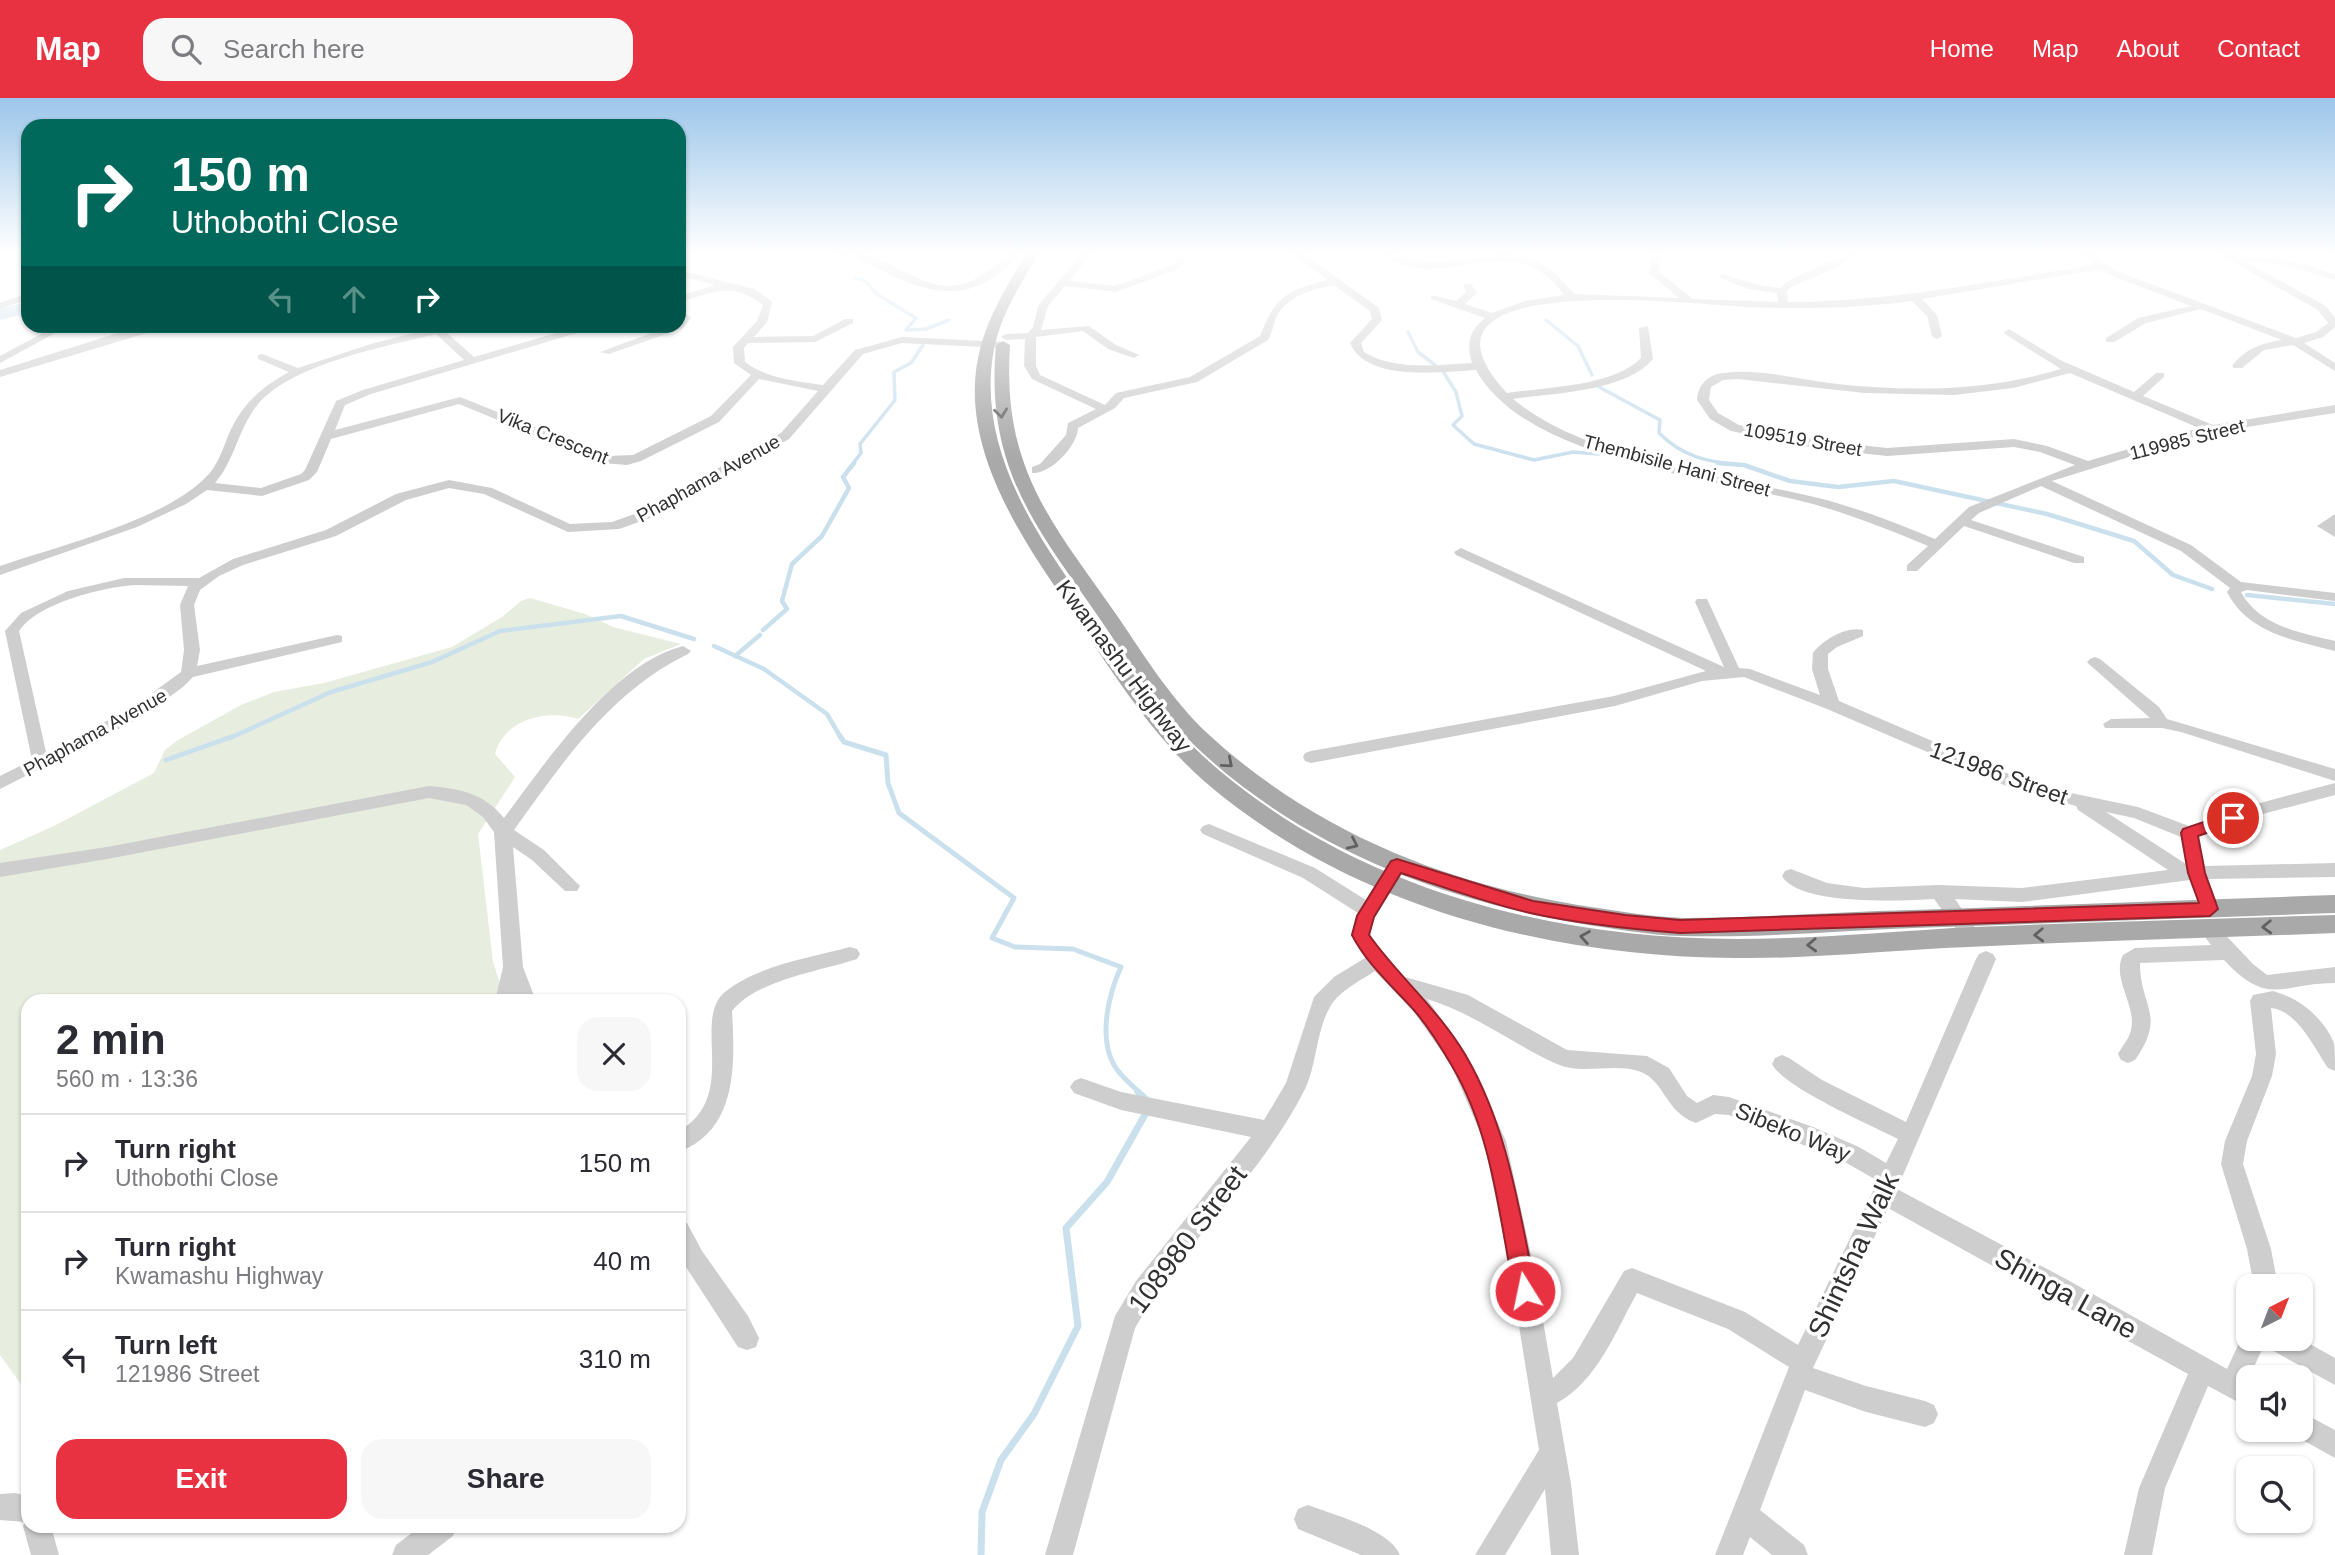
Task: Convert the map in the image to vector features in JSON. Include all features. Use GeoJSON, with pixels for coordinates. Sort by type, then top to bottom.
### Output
{"type":"FeatureCollection","features":[{"type":"Feature","properties":{"kind":"main road","name":"Kwamashu Highway"},"geometry":{"type":"LineString","coordinates":[[999,342],[1000,322]]}},
{"type":"Feature","properties":{"kind":"main road","name":"Kwamashu Highway"},"geometry":{"type":"LineString","coordinates":[[1009,322],[984,375],[984,412],[991,450],[1008,498],[1035,547],[1156,699],[1250,782],[1308,822],[1392,873],[1511,902],[1625,922],[1680,927],[1966,928],[2209,919],[2335,924]]}},
{"type":"Feature","properties":{"kind":"main road","name":"Kwamashu Highway"},"geometry":{"type":"LineString","coordinates":[[2209,919],[2335,904]]}},
{"type":"Feature","properties":{"kind":"street"},"geometry":{"type":"LineString","coordinates":[[761,322],[744,340],[737,354],[740,363],[757,375],[825,389]]}},
{"type":"Feature","properties":{"kind":"street"},"geometry":{"type":"LineString","coordinates":[[744,340],[810,340],[847,322]]}},
{"type":"Feature","properties":{"kind":"street"},"geometry":{"type":"LineString","coordinates":[[1039,322],[1032,335],[1030,366],[1036,377],[1105,409]]}},
{"type":"Feature","properties":{"kind":"street"},"geometry":{"type":"LineString","coordinates":[[1036,470],[1044,467],[1072,436],[1072,426],[1105,409],[1120,395],[1193,380],[1214,370],[1237,351],[1264,338],[1270,322]]}},
{"type":"Feature","properties":{"kind":"street"},"geometry":{"type":"LineString","coordinates":[[1375,322],[1355,343],[1356,350],[1364,357],[1406,368],[1479,366],[1472,349],[1473,338],[1488,322]]}},
{"type":"Feature","properties":{"kind":"street"},"geometry":{"type":"LineString","coordinates":[[1935,322],[1937,336]]}},
{"type":"Feature","properties":{"kind":"street"},"geometry":{"type":"LineString","coordinates":[[2110,340],[2133,322]]}},
{"type":"Feature","properties":{"kind":"street"},"geometry":{"type":"LineString","coordinates":[[2244,322],[2295,341],[2335,368]]}},
{"type":"Feature","properties":{"kind":"street"},"geometry":{"type":"LineString","coordinates":[[2238,366],[2260,348],[2295,341],[2330,328],[2331,322]]}},
{"type":"Feature","properties":{"kind":"street","name":"Phaphama Avenue"},"geometry":{"type":"LineString","coordinates":[[0,783],[136,713],[174,689],[188,673],[192,650],[187,604],[194,588],[201,582],[237,562],[331,533],[401,497],[435,486],[472,486],[568,528],[598,529],[630,522],[785,436],[849,360],[872,346],[910,340],[999,342],[1085,328],[1095,332],[1112,347],[1133,355]]}},
{"type":"Feature","properties":{"kind":"street"},"geometry":{"type":"LineString","coordinates":[[1502,397],[1587,384],[1631,373],[1647,359],[1644,328]]}},
{"type":"Feature","properties":{"kind":"street"},"geometry":{"type":"LineString","coordinates":[[2009,332],[2029,348],[2069,370],[2137,395],[2211,429]]}},
{"type":"Feature","properties":{"kind":"street"},"geometry":{"type":"LineString","coordinates":[[0,360],[50,333]]}},
{"type":"Feature","properties":{"kind":"street"},"geometry":{"type":"LineString","coordinates":[[0,374],[132,333]]}},
{"type":"Feature","properties":{"kind":"street"},"geometry":{"type":"LineString","coordinates":[[0,571],[160,512],[205,486],[220,470],[242,419],[256,399],[299,372],[428,333]]}},
{"type":"Feature","properties":{"kind":"street"},"geometry":{"type":"LineString","coordinates":[[441,333],[471,360]]}},
{"type":"Feature","properties":{"kind":"street"},"geometry":{"type":"LineString","coordinates":[[205,486],[254,492],[269,491],[299,480],[311,472],[340,403],[471,360],[566,333]]}},
{"type":"Feature","properties":{"kind":"street"},"geometry":{"type":"LineString","coordinates":[[605,352],[660,333]]}},
{"type":"Feature","properties":{"kind":"street"},"geometry":{"type":"LineString","coordinates":[[262,357],[299,372]]}},
{"type":"Feature","properties":{"kind":"street","name":"Thembisile Hani Street"},"geometry":{"type":"LineString","coordinates":[[1479,366],[1502,397],[1517,411],[1592,445],[1817,501],[1938,545]]}},
{"type":"Feature","properties":{"kind":"street","name":"109519 Street"},"geometry":{"type":"LineString","coordinates":[[2069,370],[2025,384],[1962,390],[1875,390],[1724,376],[1712,379],[1704,388],[1703,400],[1714,416],[1735,428],[1815,444],[1887,452],[2014,443],[2043,449],[2087,464]]}},
{"type":"Feature","properties":{"kind":"street","name":"Vika Crescent"},"geometry":{"type":"LineString","coordinates":[[327,436],[460,400],[606,460],[626,461],[715,419],[757,375]]}},
{"type":"Feature","properties":{"kind":"street"},"geometry":{"type":"LineString","coordinates":[[2137,395],[2160,375]]}},
{"type":"Feature","properties":{"kind":"street","name":"119985 Street"},"geometry":{"type":"LineString","coordinates":[[1912,568],[1962,521],[1990,502],[2041,481],[2087,464],[2211,429],[2335,409]]}},
{"type":"Feature","properties":{"kind":"street"},"geometry":{"type":"LineString","coordinates":[[2041,481],[2186,548],[2238,587],[2259,586],[2335,597]]}},
{"type":"Feature","properties":{"kind":"street"},"geometry":{"type":"LineString","coordinates":[[2335,518],[2324,526],[2335,533]]}},
{"type":"Feature","properties":{"kind":"street"},"geometry":{"type":"LineString","coordinates":[[1962,521],[2079,560]]}},
{"type":"Feature","properties":{"kind":"street","name":"121986 Street"},"geometry":{"type":"LineString","coordinates":[[1461,552],[1728,672],[1750,673],[1833,705],[2015,783],[2074,800],[2138,813],[2189,833]]}},
{"type":"Feature","properties":{"kind":"street"},"geometry":{"type":"LineString","coordinates":[[41,762],[34,745],[12,631],[16,622],[34,611],[101,585],[201,582]]}},
{"type":"Feature","properties":{"kind":"street"},"geometry":{"type":"LineString","coordinates":[[2238,587],[2234,593],[2238,604],[2252,615],[2279,629],[2335,646]]}},
{"type":"Feature","properties":{"kind":"street"},"geometry":{"type":"LineString","coordinates":[[1311,757],[1615,701],[1728,672],[1702,602]]}},
{"type":"Feature","properties":{"kind":"street"},"geometry":{"type":"LineString","coordinates":[[1833,705],[1817,663],[1819,654],[1831,644],[1858,633]]}},
{"type":"Feature","properties":{"kind":"street"},"geometry":{"type":"LineString","coordinates":[[188,673],[337,639]]}},
{"type":"Feature","properties":{"kind":"street"},"geometry":{"type":"LineString","coordinates":[[503,832],[597,715],[638,674],[659,659],[682,651]]}},
{"type":"Feature","properties":{"kind":"street"},"geometry":{"type":"LineString","coordinates":[[2095,663],[2153,711],[2162,723]]}},
{"type":"Feature","properties":{"kind":"street"},"geometry":{"type":"LineString","coordinates":[[2111,724],[2162,723],[2276,754],[2335,775]]}},
{"type":"Feature","properties":{"kind":"street"},"geometry":{"type":"LineString","coordinates":[[2335,789],[2255,810],[2189,833],[2191,873],[2209,919],[2231,953],[2255,978],[2267,984],[2305,976],[2335,975]]}},
{"type":"Feature","properties":{"kind":"street"},"geometry":{"type":"LineString","coordinates":[[0,870],[429,792],[471,798],[496,818],[503,832],[513,967],[523,994]]}},
{"type":"Feature","properties":{"kind":"street"},"geometry":{"type":"LineString","coordinates":[[2074,800],[2191,873]]}},
{"type":"Feature","properties":{"kind":"street"},"geometry":{"type":"LineString","coordinates":[[1209,830],[1309,873],[1370,911]]}},
{"type":"Feature","properties":{"kind":"street"},"geometry":{"type":"LineString","coordinates":[[503,832],[538,855],[571,886]]}},
{"type":"Feature","properties":{"kind":"street"},"geometry":{"type":"LineString","coordinates":[[0,881],[21,867]]}},
{"type":"Feature","properties":{"kind":"street"},"geometry":{"type":"LineString","coordinates":[[1791,876],[1807,885],[1843,894],[1869,896],[1939,892],[2027,894],[2191,873],[2335,870]]}},
{"type":"Feature","properties":{"kind":"street"},"geometry":{"type":"LineString","coordinates":[[1392,873],[1370,911],[1360,935],[1377,960],[1421,1006],[1459,1060],[1495,1141],[1521,1264],[1553,1452],[1564,1555]]}},
{"type":"Feature","properties":{"kind":"street"},"geometry":{"type":"LineString","coordinates":[[1939,892],[1966,928]]}},
{"type":"Feature","properties":{"kind":"street"},"geometry":{"type":"LineString","coordinates":[[2128,1054],[2140,1036],[2144,1020],[2129,965],[2135,956],[2231,953]]}},
{"type":"Feature","properties":{"kind":"street"},"geometry":{"type":"LineString","coordinates":[[686,1137],[701,1126],[722,1089],[722,1009],[727,1000],[744,989],[850,954]]}},
{"type":"Feature","properties":{"kind":"street","name":"Shintsha Walk"},"geometry":{"type":"LineString","coordinates":[[1729,1555],[1800,1368],[1911,1135],[1986,959]]}},
{"type":"Feature","properties":{"kind":"street","name":"108980 Street"},"geometry":{"type":"LineString","coordinates":[[1059,1555],[1124,1324],[1144,1289],[1269,1131],[1296,1085],[1321,1003],[1341,983],[1377,960]]}},
{"type":"Feature","properties":{"kind":"street"},"geometry":{"type":"LineString","coordinates":[[507,994],[513,967]]}},
{"type":"Feature","properties":{"kind":"street","name":"Sibeko Way"},"geometry":{"type":"LineString","coordinates":[[1400,983],[1461,1001],[1564,1058],[1640,1062],[1662,1074],[1679,1102],[1696,1114],[1713,1104],[1729,1106],[1805,1133],[1851,1154],[1886,1185]]}},
{"type":"Feature","properties":{"kind":"street"},"geometry":{"type":"LineString","coordinates":[[2264,1274],[2259,1249],[2232,1164],[2236,1140],[2262,1076],[2266,1054],[2260,1001],[2272,999],[2291,1006],[2302,1014],[2335,1062]]}},
{"type":"Feature","properties":{"kind":"street"},"geometry":{"type":"LineString","coordinates":[[1782,1064],[1815,1086],[1911,1135]]}},
{"type":"Feature","properties":{"kind":"street"},"geometry":{"type":"LineString","coordinates":[[1081,1087],[1121,1101],[1269,1131]]}},
{"type":"Feature","properties":{"kind":"street","name":"Shinga Lane"},"geometry":{"type":"LineString","coordinates":[[1886,1185],[2236,1388]]}},
{"type":"Feature","properties":{"kind":"street"},"geometry":{"type":"LineString","coordinates":[[686,1244],[694,1259],[733,1310],[747,1338]]}},
{"type":"Feature","properties":{"kind":"street"},"geometry":{"type":"LineString","coordinates":[[1543,1397],[1561,1387],[1582,1367],[1629,1280],[1638,1279],[1736,1320],[1800,1368],[1866,1399],[1925,1413]]}},
{"type":"Feature","properties":{"kind":"street"},"geometry":{"type":"LineString","coordinates":[[2298,1351],[2335,1372]]}},
{"type":"Feature","properties":{"kind":"street"},"geometry":{"type":"LineString","coordinates":[[2138,1555],[2152,1488],[2203,1369]]}},
{"type":"Feature","properties":{"kind":"street"},"geometry":{"type":"LineString","coordinates":[[2313,1432],[2335,1445]]}},
{"type":"Feature","properties":{"kind":"street"},"geometry":{"type":"LineString","coordinates":[[1489,1555],[1553,1452]]}},
{"type":"Feature","properties":{"kind":"street"},"geometry":{"type":"LineString","coordinates":[[0,1507],[21,1507]]}},
{"type":"Feature","properties":{"kind":"street"},"geometry":{"type":"LineString","coordinates":[[1745,1516],[1794,1555]]}},
{"type":"Feature","properties":{"kind":"street"},"geometry":{"type":"LineString","coordinates":[[1308,1519],[1357,1537],[1386,1555]]}},
{"type":"Feature","properties":{"kind":"street"},"geometry":{"type":"LineString","coordinates":[[39,1533],[45,1555]]}},
{"type":"Feature","properties":{"kind":"street"},"geometry":{"type":"LineString","coordinates":[[406,1555],[434,1533]]}},
{"type":"Feature","properties":{"kind":"shaded area"},"geometry":{"type":"Polygon","coordinates":[[[530,598],[585,614],[613,627],[681,644],[644,659],[578,719],[540,716],[517,725],[507,732],[500,742],[495,754],[515,777],[478,834],[493,962],[504,994],[21,994],[21,1384],[0,1355],[0,850],[54,826],[154,773],[165,750],[241,705],[274,692],[324,683],[452,647],[502,617],[521,601],[530,598]]]}},
{"type":"Feature","properties":{"kind":"waterway"},"geometry":{"type":"LineString","coordinates":[[906,330],[913,322]]}},
{"type":"Feature","properties":{"kind":"waterway"},"geometry":{"type":"LineString","coordinates":[[907,330],[926,329],[944,322]]}},
{"type":"Feature","properties":{"kind":"waterway"},"geometry":{"type":"LineString","coordinates":[[1548,322],[1578,346],[1592,375]]}},
{"type":"Feature","properties":{"kind":"waterway"},"geometry":{"type":"LineString","coordinates":[[1408,332],[1418,352],[1435,365]]}},
{"type":"Feature","properties":{"kind":"waterway"},"geometry":{"type":"LineString","coordinates":[[852,465],[861,453],[860,444],[895,400],[894,372],[911,363],[923,345]]}},
{"type":"Feature","properties":{"kind":"waterway"},"geometry":{"type":"LineString","coordinates":[[1444,373],[1456,392],[1462,416],[1453,425],[1474,444],[1534,460],[1573,452],[1599,454]]}},
{"type":"Feature","properties":{"kind":"waterway"},"geometry":{"type":"LineString","coordinates":[[1599,387],[1660,420],[1659,433],[1677,448],[1696,457],[1734,464]]}},
{"type":"Feature","properties":{"kind":"waterway"},"geometry":{"type":"LineString","coordinates":[[763,630],[787,609],[782,601],[792,564],[822,536],[849,488],[843,477],[854,463]]}},
{"type":"Feature","properties":{"kind":"waterway"},"geometry":{"type":"LineString","coordinates":[[1718,463],[1734,464]]}},
{"type":"Feature","properties":{"kind":"waterway"},"geometry":{"type":"LineString","coordinates":[[1734,464],[1790,481],[1838,487],[1894,481],[2047,514],[2134,541],[2173,575],[2212,589]]}},
{"type":"Feature","properties":{"kind":"waterway"},"geometry":{"type":"LineString","coordinates":[[1734,464],[1740,465]]}},
{"type":"Feature","properties":{"kind":"waterway"},"geometry":{"type":"LineString","coordinates":[[2247,595],[2335,604]]}},
{"type":"Feature","properties":{"kind":"waterway"},"geometry":{"type":"LineString","coordinates":[[230,738],[331,692],[432,662],[500,631],[621,616],[694,639]]}},
{"type":"Feature","properties":{"kind":"waterway"},"geometry":{"type":"LineString","coordinates":[[735,656],[760,635]]}},
{"type":"Feature","properties":{"kind":"waterway"},"geometry":{"type":"LineString","coordinates":[[714,646],[735,656]]}},
{"type":"Feature","properties":{"kind":"waterway"},"geometry":{"type":"LineString","coordinates":[[735,656],[764,669],[827,714],[841,738]]}},
{"type":"Feature","properties":{"kind":"waterway"},"geometry":{"type":"LineString","coordinates":[[166,760],[234,736]]}},
{"type":"Feature","properties":{"kind":"waterway"},"geometry":{"type":"LineString","coordinates":[[840,736],[844,742],[886,755],[888,783],[899,813],[1014,898],[992,938],[1015,947],[1073,949],[1121,967],[1109,1002],[1107,1042],[1116,1069],[1140,1093]]}},
{"type":"Feature","properties":{"kind":"waterway"},"geometry":{"type":"LineString","coordinates":[[1138,1092],[1148,1101]]}},
{"type":"Feature","properties":{"kind":"waterway"},"geometry":{"type":"LineString","coordinates":[[981,1555],[982,1512],[1001,1460],[1034,1414],[1078,1326],[1066,1228],[1107,1182],[1147,1111]]}},
{"type":"Feature","properties":{"kind":"route"},"geometry":{"type":"LineString","coordinates":[[1525,1291],[1495,1141],[1478,1098],[1459,1060],[1421,1006],[1377,960],[1360,935],[1366,916],[1397,865],[1489,896],[1533,907],[1625,922],[1680,927],[2210,909],[2197,873],[2189,833],[2233,818]]}}]}
